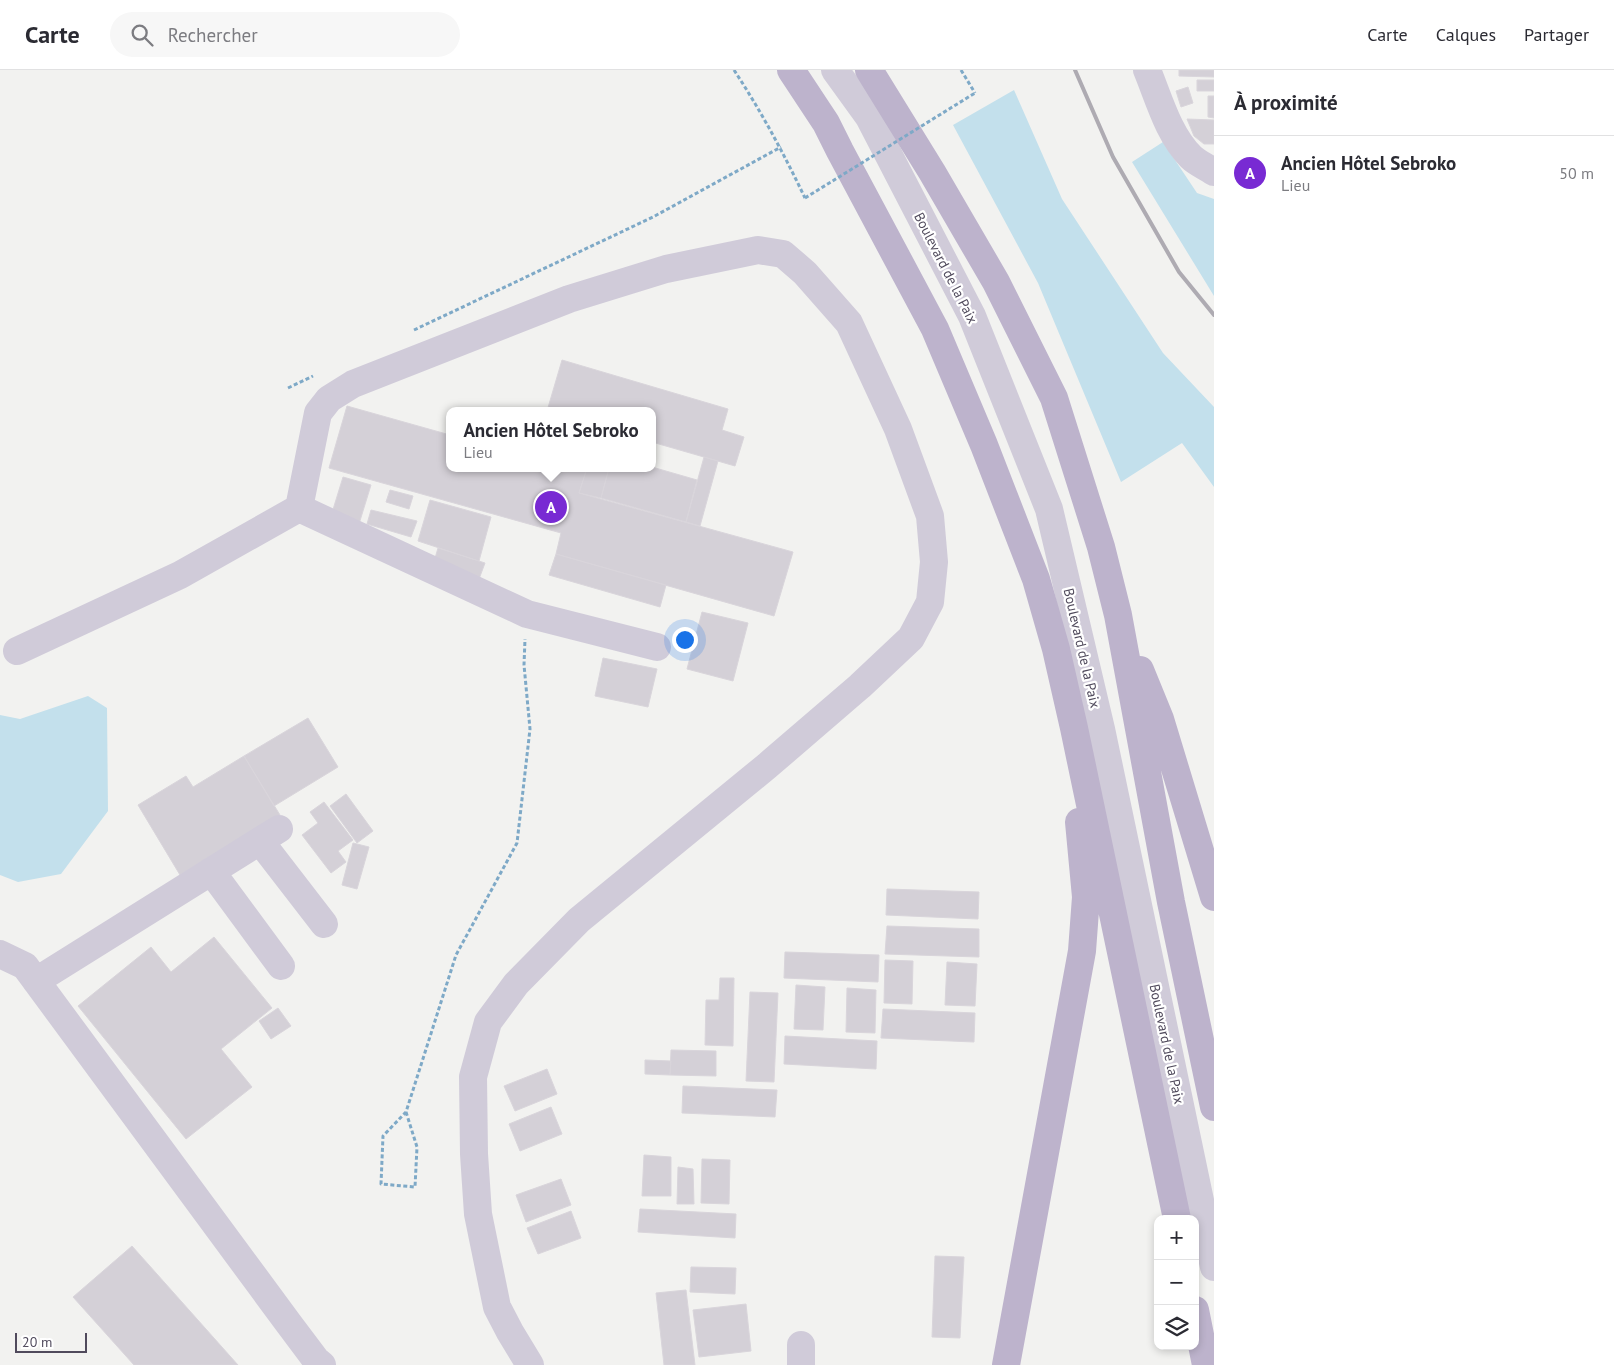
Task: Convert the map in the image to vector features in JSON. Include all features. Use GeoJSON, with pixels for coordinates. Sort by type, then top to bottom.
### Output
{"type":"FeatureCollection","features":[{"type":"Feature","properties":{"kind":"main road","name":"Boulevard de la Paix"},"geometry":{"type":"LineString","coordinates":[[791,70],[826,123],[935,329],[991,462],[1036,579],[1056,649],[1074,728],[1176,1215]]}},
{"type":"Feature","properties":{"kind":"main road"},"geometry":{"type":"LineString","coordinates":[[869,70],[932,172],[996,282],[1054,398],[1101,547],[1118,615],[1171,902],[1214,1107]]}},
{"type":"Feature","properties":{"kind":"main road"},"geometry":{"type":"LineString","coordinates":[[1118,615],[1160,719],[1214,897]]}},
{"type":"Feature","properties":{"kind":"main road"},"geometry":{"type":"LineString","coordinates":[[1006,1365],[1082,951],[1086,897],[1074,728]]}},
{"type":"Feature","properties":{"kind":"main road"},"geometry":{"type":"LineString","coordinates":[[1199,1331],[1206,1365]]}},
{"type":"Feature","properties":{"kind":"street","name":"Boulevard de la Paix"},"geometry":{"type":"LineString","coordinates":[[835,70],[869,118],[972,316],[1049,509],[1101,729],[1214,1267]]}},
{"type":"Feature","properties":{"kind":"street"},"geometry":{"type":"LineString","coordinates":[[1147,70],[1174,134],[1192,159],[1214,172]]}},
{"type":"Feature","properties":{"kind":"street"},"geometry":{"type":"LineString","coordinates":[[17,652],[180,575],[299,508],[318,413],[329,400],[353,384],[569,298],[666,269],[758,250],[783,254],[805,273],[849,323],[898,429],[930,516],[934,562],[930,602],[911,638],[860,686],[781,754],[579,920],[516,984],[488,1022],[473,1077],[474,1154],[478,1214],[497,1307],[530,1365]]}},
{"type":"Feature","properties":{"kind":"street"},"geometry":{"type":"LineString","coordinates":[[299,508],[527,614],[657,647]]}},
{"type":"Feature","properties":{"kind":"street"},"geometry":{"type":"LineString","coordinates":[[36,981],[269,835],[324,924]]}},
{"type":"Feature","properties":{"kind":"street"},"geometry":{"type":"LineString","coordinates":[[211,871],[281,966]]}},
{"type":"Feature","properties":{"kind":"street"},"geometry":{"type":"LineString","coordinates":[[0,954],[25,966],[289,1324],[316,1360],[322,1365]]}},
{"type":"Feature","properties":{"kind":"path"},"geometry":{"type":"LineString","coordinates":[[734,70],[781,147],[805,198],[975,93],[961,70]]}},
{"type":"Feature","properties":{"kind":"path"},"geometry":{"type":"LineString","coordinates":[[412,331],[653,217],[781,147]]}},
{"type":"Feature","properties":{"kind":"path"},"geometry":{"type":"LineString","coordinates":[[288,388],[314,376]]}},
{"type":"Feature","properties":{"kind":"path"},"geometry":{"type":"LineString","coordinates":[[406,1112],[417,1147],[415,1187],[381,1184],[383,1136],[406,1112],[456,955],[517,843],[530,729],[524,665],[527,614]]}},
{"type":"Feature","properties":{"kind":"shaded area"},"geometry":{"type":"Polygon","coordinates":[[[1014,90],[1062,199],[1163,353],[1214,407],[1214,487],[1182,443],[1121,482],[1038,283],[953,125],[1014,90]]]}},
{"type":"Feature","properties":{"kind":"shaded area"},"geometry":{"type":"Polygon","coordinates":[[[1163,142],[1197,193],[1214,199],[1214,296],[1132,162],[1163,142]]]}},
{"type":"Feature","properties":{"kind":"shaded area"},"geometry":{"type":"Polygon","coordinates":[[[88,696],[107,708],[108,811],[61,874],[18,882],[0,875],[0,715],[20,719],[88,696]]]}},
{"type":"Feature","properties":{"kind":"building"},"geometry":{"type":"Polygon","coordinates":[[[1179,70],[1214,70],[1214,77],[1179,76],[1179,70]]]}},
{"type":"Feature","properties":{"kind":"building"},"geometry":{"type":"Polygon","coordinates":[[[1197,80],[1214,80],[1214,91],[1197,91],[1197,80]]]}},
{"type":"Feature","properties":{"kind":"building"},"geometry":{"type":"Polygon","coordinates":[[[1188,87],[1193,103],[1181,107],[1176,91],[1188,87]]]}},
{"type":"Feature","properties":{"kind":"building"},"geometry":{"type":"Polygon","coordinates":[[[1208,96],[1214,96],[1214,118],[1208,117],[1208,96]]]}},
{"type":"Feature","properties":{"kind":"building"},"geometry":{"type":"Polygon","coordinates":[[[1187,119],[1214,120],[1214,144],[1204,144],[1194,136],[1187,119]]]}},
{"type":"Feature","properties":{"kind":"building"},"geometry":{"type":"Polygon","coordinates":[[[562,360],[728,409],[722,430],[744,437],[735,466],[656,443],[656,407],[548,407],[562,360]]]}},
{"type":"Feature","properties":{"kind":"building"},"geometry":{"type":"Polygon","coordinates":[[[347,406],[446,434],[446,472],[586,472],[579,493],[793,552],[774,616],[556,554],[561,533],[329,468],[347,406]]]}},
{"type":"Feature","properties":{"kind":"building"},"geometry":{"type":"Polygon","coordinates":[[[704,457],[718,461],[700,526],[686,522],[704,457]]]}},
{"type":"Feature","properties":{"kind":"building"},"geometry":{"type":"Polygon","coordinates":[[[656,468],[697,480],[686,522],[601,498],[608,472],[656,472],[656,468]]]}},
{"type":"Feature","properties":{"kind":"building"},"geometry":{"type":"Polygon","coordinates":[[[586,472],[608,472],[601,498],[579,493],[586,472]]]}},
{"type":"Feature","properties":{"kind":"building"},"geometry":{"type":"Polygon","coordinates":[[[343,477],[371,485],[359,524],[331,516],[343,477]]]}},
{"type":"Feature","properties":{"kind":"building"},"geometry":{"type":"Polygon","coordinates":[[[390,490],[413,496],[409,509],[386,502],[390,490]]]}},
{"type":"Feature","properties":{"kind":"building"},"geometry":{"type":"Polygon","coordinates":[[[430,500],[491,517],[479,561],[418,541],[430,500]]]}},
{"type":"Feature","properties":{"kind":"building"},"geometry":{"type":"Polygon","coordinates":[[[371,510],[417,521],[411,537],[367,524],[371,510]]]}},
{"type":"Feature","properties":{"kind":"building"},"geometry":{"type":"Polygon","coordinates":[[[438,548],[485,563],[479,579],[433,565],[438,548]]]}},
{"type":"Feature","properties":{"kind":"building"},"geometry":{"type":"Polygon","coordinates":[[[556,554],[666,585],[660,607],[549,575],[556,554]]]}},
{"type":"Feature","properties":{"kind":"building"},"geometry":{"type":"Polygon","coordinates":[[[702,612],[748,623],[733,681],[687,669],[702,612]]]}},
{"type":"Feature","properties":{"kind":"building"},"geometry":{"type":"Polygon","coordinates":[[[603,658],[657,669],[648,707],[595,696],[603,658]]]}},
{"type":"Feature","properties":{"kind":"building"},"geometry":{"type":"Polygon","coordinates":[[[308,718],[338,767],[274,806],[244,756],[308,718]]]}},
{"type":"Feature","properties":{"kind":"building"},"geometry":{"type":"Polygon","coordinates":[[[244,756],[280,815],[180,875],[138,805],[186,776],[193,787],[244,756]]]}},
{"type":"Feature","properties":{"kind":"building"},"geometry":{"type":"Polygon","coordinates":[[[346,794],[373,831],[357,843],[330,806],[346,794]]]}},
{"type":"Feature","properties":{"kind":"building"},"geometry":{"type":"Polygon","coordinates":[[[324,802],[353,840],[338,851],[346,862],[331,873],[302,835],[318,823],[310,812],[324,802]]]}},
{"type":"Feature","properties":{"kind":"building"},"geometry":{"type":"Polygon","coordinates":[[[353,843],[369,847],[357,889],[342,885],[353,843]]]}},
{"type":"Feature","properties":{"kind":"building"},"geometry":{"type":"Polygon","coordinates":[[[887,889],[979,892],[978,919],[886,915],[887,889]]]}},
{"type":"Feature","properties":{"kind":"building"},"geometry":{"type":"Polygon","coordinates":[[[887,926],[979,929],[979,957],[885,954],[887,926]]]}},
{"type":"Feature","properties":{"kind":"building"},"geometry":{"type":"Polygon","coordinates":[[[214,937],[272,1008],[221,1049],[252,1087],[186,1139],[78,1006],[151,947],[171,972],[214,937]]]}},
{"type":"Feature","properties":{"kind":"building"},"geometry":{"type":"Polygon","coordinates":[[[785,952],[879,955],[878,982],[784,978],[785,952]]]}},
{"type":"Feature","properties":{"kind":"building"},"geometry":{"type":"Polygon","coordinates":[[[885,960],[913,961],[912,1004],[884,1003],[885,960]]]}},
{"type":"Feature","properties":{"kind":"building"},"geometry":{"type":"Polygon","coordinates":[[[947,962],[977,964],[975,1006],[945,1005],[947,962]]]}},
{"type":"Feature","properties":{"kind":"building"},"geometry":{"type":"Polygon","coordinates":[[[720,978],[734,978],[733,1046],[705,1045],[706,1000],[719,1000],[720,978]]]}},
{"type":"Feature","properties":{"kind":"building"},"geometry":{"type":"Polygon","coordinates":[[[796,985],[825,987],[823,1030],[794,1029],[796,985]]]}},
{"type":"Feature","properties":{"kind":"building"},"geometry":{"type":"Polygon","coordinates":[[[847,988],[876,990],[875,1033],[846,1032],[847,988]]]}},
{"type":"Feature","properties":{"kind":"building"},"geometry":{"type":"Polygon","coordinates":[[[750,992],[778,993],[774,1082],[746,1081],[750,992]]]}},
{"type":"Feature","properties":{"kind":"building"},"geometry":{"type":"Polygon","coordinates":[[[278,1008],[291,1026],[271,1039],[259,1021],[278,1008]]]}},
{"type":"Feature","properties":{"kind":"building"},"geometry":{"type":"Polygon","coordinates":[[[883,1009],[975,1013],[974,1042],[881,1038],[883,1009]]]}},
{"type":"Feature","properties":{"kind":"building"},"geometry":{"type":"Polygon","coordinates":[[[785,1036],[877,1041],[876,1069],[784,1064],[785,1036]]]}},
{"type":"Feature","properties":{"kind":"building"},"geometry":{"type":"Polygon","coordinates":[[[671,1050],[716,1051],[716,1076],[670,1075],[671,1050]]]}},
{"type":"Feature","properties":{"kind":"building"},"geometry":{"type":"Polygon","coordinates":[[[645,1060],[671,1061],[670,1075],[645,1074],[645,1060]]]}},
{"type":"Feature","properties":{"kind":"building"},"geometry":{"type":"Polygon","coordinates":[[[547,1069],[557,1094],[515,1111],[504,1086],[547,1069]]]}},
{"type":"Feature","properties":{"kind":"building"},"geometry":{"type":"Polygon","coordinates":[[[683,1086],[777,1090],[775,1117],[682,1113],[683,1086]]]}},
{"type":"Feature","properties":{"kind":"building"},"geometry":{"type":"Polygon","coordinates":[[[551,1107],[562,1134],[520,1151],[509,1124],[551,1107]]]}},
{"type":"Feature","properties":{"kind":"building"},"geometry":{"type":"Polygon","coordinates":[[[644,1155],[671,1157],[671,1196],[642,1196],[644,1155]]]}},
{"type":"Feature","properties":{"kind":"building"},"geometry":{"type":"Polygon","coordinates":[[[702,1159],[730,1160],[729,1204],[701,1203],[702,1159]]]}},
{"type":"Feature","properties":{"kind":"building"},"geometry":{"type":"Polygon","coordinates":[[[678,1167],[693,1169],[694,1204],[677,1204],[678,1167]]]}},
{"type":"Feature","properties":{"kind":"building"},"geometry":{"type":"Polygon","coordinates":[[[561,1179],[571,1205],[526,1222],[516,1195],[561,1179]]]}},
{"type":"Feature","properties":{"kind":"building"},"geometry":{"type":"Polygon","coordinates":[[[640,1209],[736,1214],[735,1238],[638,1232],[640,1209]]]}},
{"type":"Feature","properties":{"kind":"building"},"geometry":{"type":"Polygon","coordinates":[[[571,1211],[581,1238],[538,1254],[527,1228],[571,1211]]]}},
{"type":"Feature","properties":{"kind":"building"},"geometry":{"type":"Polygon","coordinates":[[[132,1246],[238,1365],[134,1365],[73,1297],[132,1246]]]}},
{"type":"Feature","properties":{"kind":"building"},"geometry":{"type":"Polygon","coordinates":[[[935,1256],[964,1257],[960,1338],[932,1337],[935,1256]]]}},
{"type":"Feature","properties":{"kind":"building"},"geometry":{"type":"Polygon","coordinates":[[[691,1267],[736,1268],[735,1294],[690,1292],[691,1267]]]}},
{"type":"Feature","properties":{"kind":"building"},"geometry":{"type":"Polygon","coordinates":[[[686,1290],[695,1365],[664,1365],[656,1293],[686,1290]]]}},
{"type":"Feature","properties":{"kind":"building"},"geometry":{"type":"Polygon","coordinates":[[[746,1304],[751,1351],[699,1357],[693,1310],[746,1304]]]}},
{"type":"Feature","properties":{"kind":"railway"},"geometry":{"type":"LineString","coordinates":[[1075,70],[1113,157],[1179,272],[1214,315]]}},
{"type":"Feature","properties":{"kind":"place","name":"Ancien Hôtel Sebroko"},"geometry":{"type":"Point","coordinates":[551,507]}}]}
